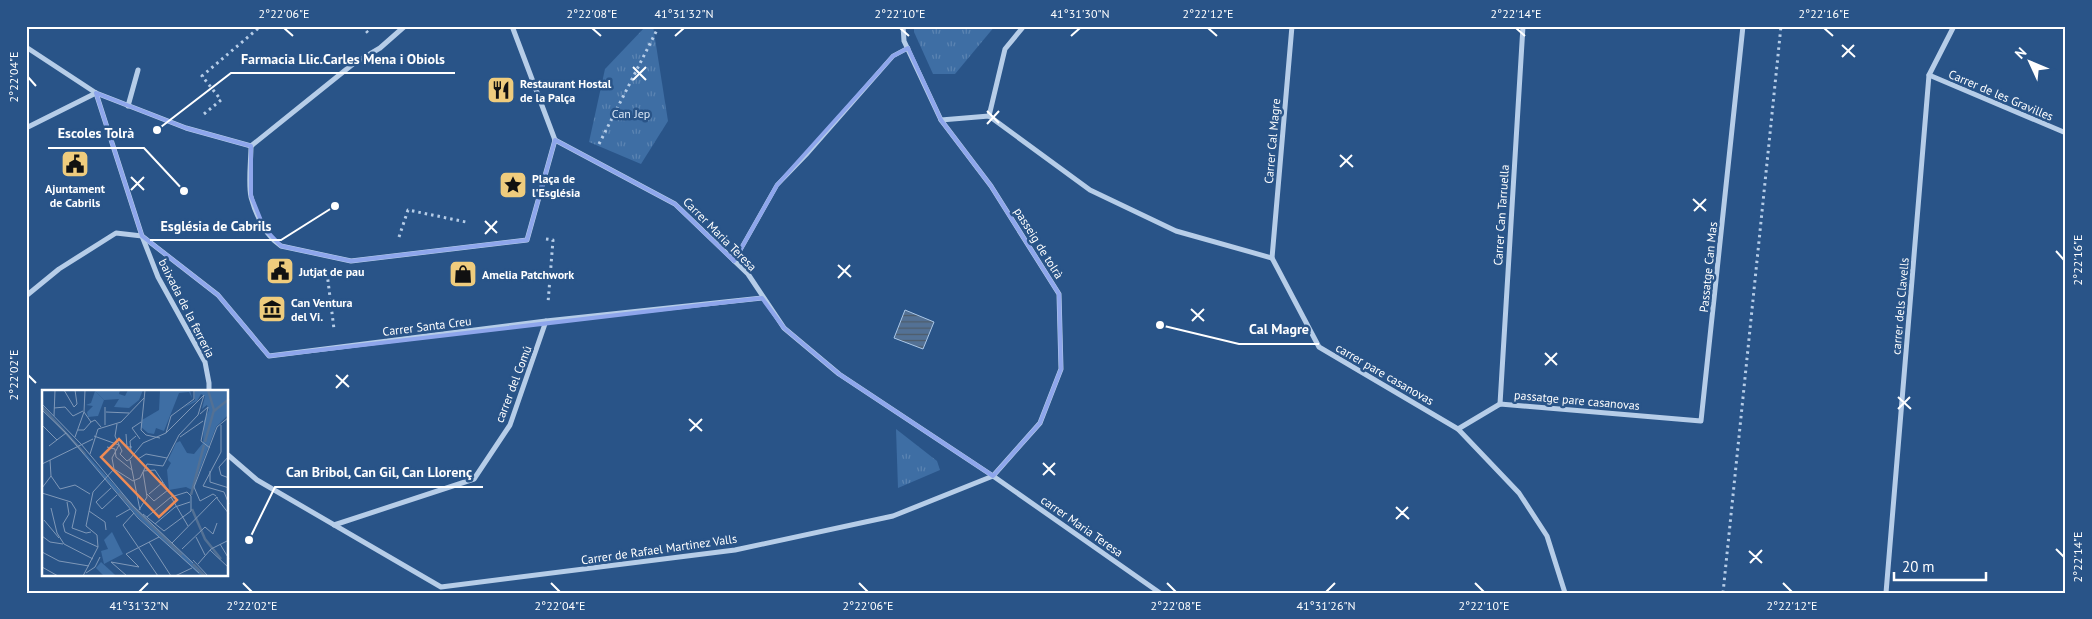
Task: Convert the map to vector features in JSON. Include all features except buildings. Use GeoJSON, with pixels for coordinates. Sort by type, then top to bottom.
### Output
{"type":"FeatureCollection","features":[{"type":"Feature","properties":{"kind":"street"},"geometry":{"type":"LineString","coordinates":[[251,146],[353,64],[380,48],[405,26]]}},
{"type":"Feature","properties":{"kind":"street"},"geometry":{"type":"LineString","coordinates":[[251,146],[250,196],[264,228],[273,240],[281,246],[351,261],[527,240],[555,140],[512,26]]}},
{"type":"Feature","properties":{"kind":"street","name":"passeig de tolrà"},"geometry":{"type":"LineString","coordinates":[[903,26],[904,41],[941,120],[991,186],[1059,294],[1061,369],[1040,423],[993,476]]}},
{"type":"Feature","properties":{"kind":"street"},"geometry":{"type":"LineString","coordinates":[[989,116],[1005,49],[1024,26]]}},
{"type":"Feature","properties":{"kind":"street","name":"Carrer Cal Magre"},"geometry":{"type":"LineString","coordinates":[[1272,258],[1292,26]]}},
{"type":"Feature","properties":{"kind":"street","name":"Carrer Can Tarruella"},"geometry":{"type":"LineString","coordinates":[[1500,404],[1523,26]]}},
{"type":"Feature","properties":{"kind":"street","name":"Passatge Can Mas"},"geometry":{"type":"LineString","coordinates":[[1701,421],[1743,26]]}},
{"type":"Feature","properties":{"kind":"street","name":"carrer dels Clavells"},"geometry":{"type":"LineString","coordinates":[[1886,593],[1929,75],[1954,26]]}},
{"type":"Feature","properties":{"kind":"street"},"geometry":{"type":"LineString","coordinates":[[26,46],[96,93],[186,128],[251,146]]}},
{"type":"Feature","properties":{"kind":"street"},"geometry":{"type":"LineString","coordinates":[[734,261],[777,185],[806,155],[892,56],[908,48]]}},
{"type":"Feature","properties":{"kind":"street"},"geometry":{"type":"LineString","coordinates":[[128,106],[138,70]]}},
{"type":"Feature","properties":{"kind":"street","name":"Carrer de les Gravilles"},"geometry":{"type":"LineString","coordinates":[[1929,75],[2066,133]]}},
{"type":"Feature","properties":{"kind":"street"},"geometry":{"type":"LineString","coordinates":[[26,128],[96,93]]}},
{"type":"Feature","properties":{"kind":"street","name":"baixada de la ferreria"},"geometry":{"type":"LineString","coordinates":[[96,93],[142,236],[158,277],[205,362],[209,383],[208,390]]}},
{"type":"Feature","properties":{"kind":"street"},"geometry":{"type":"LineString","coordinates":[[941,120],[989,116],[1090,190],[1176,231],[1272,258]]}},
{"type":"Feature","properties":{"kind":"street","name":"Carrer Maria Teresa"},"geometry":{"type":"LineString","coordinates":[[555,140],[675,204],[748,274],[762,298],[784,328],[839,374],[993,476]]}},
{"type":"Feature","properties":{"kind":"street"},"geometry":{"type":"LineString","coordinates":[[26,296],[59,269],[116,233],[142,236]]}},
{"type":"Feature","properties":{"kind":"street","name":"Carrer Santa Creu"},"geometry":{"type":"LineString","coordinates":[[142,236],[218,295],[269,356],[546,321],[762,298]]}},
{"type":"Feature","properties":{"kind":"street","name":"carrer pare casanovas"},"geometry":{"type":"LineString","coordinates":[[1272,258],[1319,347],[1458,429]]}},
{"type":"Feature","properties":{"kind":"street","name":"carrer del Comú"},"geometry":{"type":"LineString","coordinates":[[334,524],[474,479],[510,425],[546,321]]}},
{"type":"Feature","properties":{"kind":"street","name":"passatge pare casanovas"},"geometry":{"type":"LineString","coordinates":[[1458,429],[1500,404],[1701,421]]}},
{"type":"Feature","properties":{"kind":"street"},"geometry":{"type":"LineString","coordinates":[[1458,429],[1519,493],[1547,536],[1565,593]]}},
{"type":"Feature","properties":{"kind":"street"},"geometry":{"type":"LineString","coordinates":[[229,456],[257,480],[334,524]]}},
{"type":"Feature","properties":{"kind":"street","name":"Carrer de Rafael Martinez Valls"},"geometry":{"type":"LineString","coordinates":[[334,524],[441,590],[744,548],[893,516],[993,476]]}},
{"type":"Feature","properties":{"kind":"street","name":"carrer Maria Teresa"},"geometry":{"type":"LineString","coordinates":[[993,476],[1160,593]]}},
{"type":"Feature","properties":{"kind":"path"},"geometry":{"type":"LineString","coordinates":[[186,128],[220,100],[202,76],[262,26]]}},
{"type":"Feature","properties":{"kind":"path"},"geometry":{"type":"LineString","coordinates":[[592,160],[659,26]]}},
{"type":"Feature","properties":{"kind":"path"},"geometry":{"type":"LineString","coordinates":[[1723,593],[1781,26]]}},
{"type":"Feature","properties":{"kind":"path"},"geometry":{"type":"LineString","coordinates":[[396,245],[408,210],[466,222]]}},
{"type":"Feature","properties":{"kind":"path"},"geometry":{"type":"LineString","coordinates":[[546,321],[554,240]]}},
{"type":"Feature","properties":{"kind":"path"},"geometry":{"type":"LineString","coordinates":[[325,255],[336,347]]}},
{"type":"Feature","properties":{"kind":"highlighted area"},"geometry":{"type":"Polygon","coordinates":[[[908,48],[941,120],[991,186],[1059,294],[1061,369],[1040,423],[993,476],[839,374],[784,328],[762,298],[269,356],[218,295],[142,236],[96,93],[186,128],[251,146],[251,196],[264,228],[281,246],[351,261],[527,240],[555,140],[675,204],[734,261],[777,185],[893,56],[908,48]]]}},
{"type":"Feature","properties":{"kind":"green space","name":"Can Jep"},"geometry":{"type":"Polygon","coordinates":[[[646,26],[653,26],[668,121],[641,164],[589,142],[605,69],[646,26]]]}},
{"type":"Feature","properties":{"kind":"green space"},"geometry":{"type":"Polygon","coordinates":[[[914,26],[995,26],[955,74],[933,74],[914,32],[914,26]]]}},
{"type":"Feature","properties":{"kind":"green space"},"geometry":{"type":"Polygon","coordinates":[[[896,429],[937,461],[940,470],[898,488],[896,429]]]}},
{"type":"Feature","properties":{"kind":"shaded area"},"geometry":{"type":"Polygon","coordinates":[[[905,310],[934,322],[923,349],[894,338],[905,310]]]}},
{"type":"Feature","properties":{"kind":"place","name":"Restaurant Hostal de la Palça"},"geometry":{"type":"Point","coordinates":[501,90]}},
{"type":"Feature","properties":{"kind":"place","name":"Farmacia Llic.Carles Mena i Obiols"},"geometry":{"type":"Point","coordinates":[157,130]}},
{"type":"Feature","properties":{"kind":"place","name":"Ajuntament de Cabrils"},"geometry":{"type":"Point","coordinates":[75,164]}},
{"type":"Feature","properties":{"kind":"place","name":"Plaça de l'Església"},"geometry":{"type":"Point","coordinates":[513,185]}},
{"type":"Feature","properties":{"kind":"place","name":"Escoles Tolrà"},"geometry":{"type":"Point","coordinates":[184,191]}},
{"type":"Feature","properties":{"kind":"place","name":"Església de Cabrils"},"geometry":{"type":"Point","coordinates":[335,206]}},
{"type":"Feature","properties":{"kind":"place","name":"Jutjat de pau"},"geometry":{"type":"Point","coordinates":[280,271]}},
{"type":"Feature","properties":{"kind":"place","name":"Amelia Patchwork"},"geometry":{"type":"Point","coordinates":[463,274]}},
{"type":"Feature","properties":{"kind":"place","name":"Can Ventura del Vi."},"geometry":{"type":"Point","coordinates":[272,309]}},
{"type":"Feature","properties":{"kind":"place","name":"Cal Magre"},"geometry":{"type":"Point","coordinates":[1160,325]}},
{"type":"Feature","properties":{"kind":"place","name":"Can Bribol, Can Gil, Can Llorenç"},"geometry":{"type":"Point","coordinates":[249,540]}}]}
